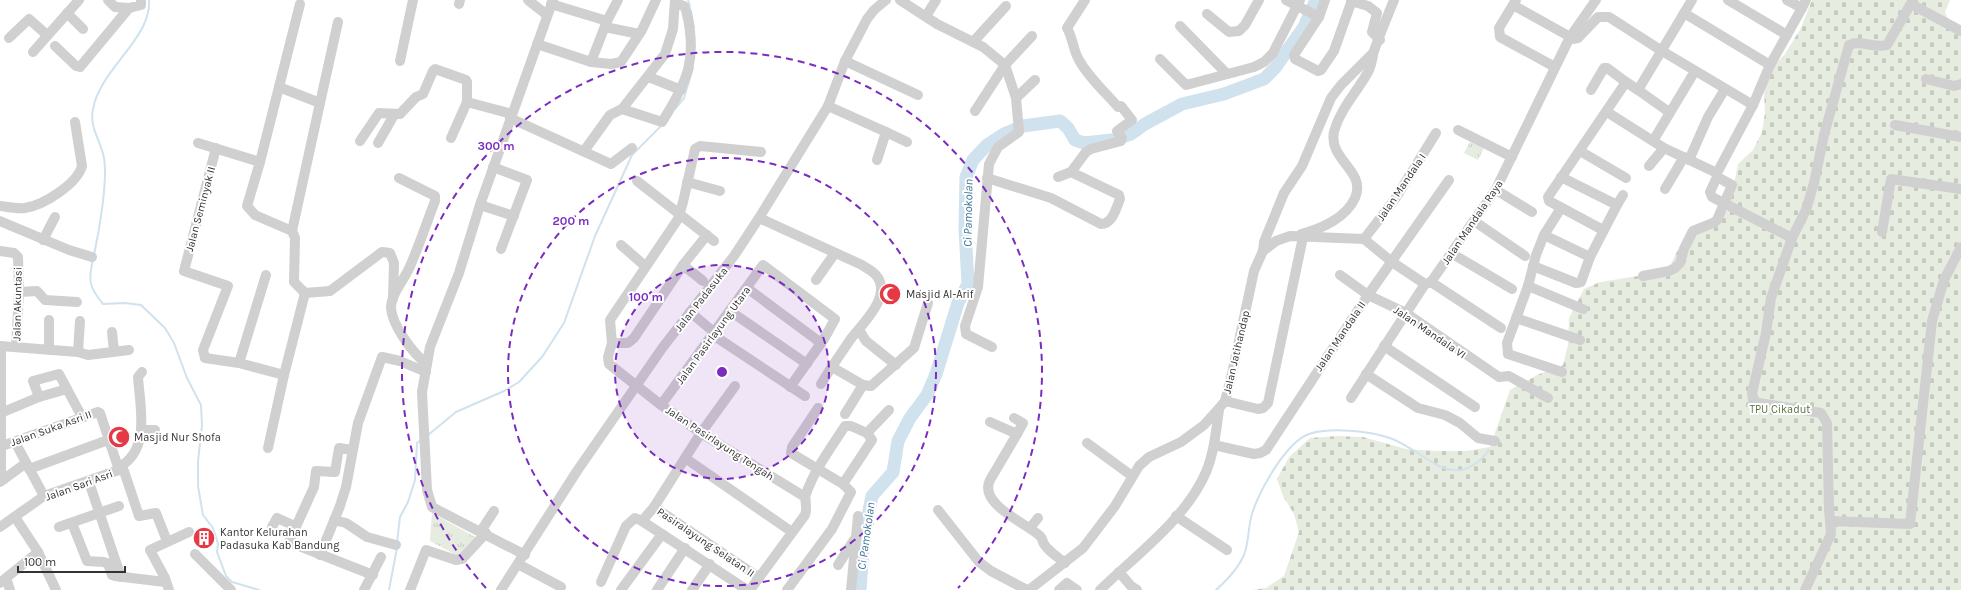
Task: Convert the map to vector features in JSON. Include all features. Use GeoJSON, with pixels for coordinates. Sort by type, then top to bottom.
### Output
{"type":"FeatureCollection","features":[{"type":"Feature","properties":{"kind":"street"},"geometry":{"type":"LineString","coordinates":[[33,52],[79,0]]}},
{"type":"Feature","properties":{"kind":"street"},"geometry":{"type":"LineString","coordinates":[[109,0],[115,7],[130,8],[141,5],[140,0]]}},
{"type":"Feature","properties":{"kind":"street"},"geometry":{"type":"LineString","coordinates":[[400,61],[413,0]]}},
{"type":"Feature","properties":{"kind":"street"},"geometry":{"type":"LineString","coordinates":[[528,0],[547,15]]}},
{"type":"Feature","properties":{"kind":"street"},"geometry":{"type":"LineString","coordinates":[[591,62],[606,24],[618,0]]}},
{"type":"Feature","properties":{"kind":"street"},"geometry":{"type":"LineString","coordinates":[[537,44],[591,62],[611,64],[621,62],[639,34],[656,0]]}},
{"type":"Feature","properties":{"kind":"street","name":"Jalan Padasuka"},"geometry":{"type":"LineString","coordinates":[[501,590],[525,555],[577,471],[690,312],[734,256],[759,218],[828,106],[845,61],[867,19],[874,10],[886,0]]}},
{"type":"Feature","properties":{"kind":"street"},"geometry":{"type":"LineString","coordinates":[[900,0],[992,53],[1005,65],[1016,98],[1019,132],[998,147],[989,164],[978,287],[966,326],[966,334],[992,347]]}},
{"type":"Feature","properties":{"kind":"street"},"geometry":{"type":"LineString","coordinates":[[926,16],[936,0]]}},
{"type":"Feature","properties":{"kind":"street"},"geometry":{"type":"LineString","coordinates":[[1058,177],[1071,172],[1086,152],[1122,141],[1117,130],[1132,120],[1088,74],[1078,59],[1072,35],[1067,28],[1085,0]]}},
{"type":"Feature","properties":{"kind":"street"},"geometry":{"type":"LineString","coordinates":[[1207,14],[1229,32],[1238,31],[1244,25],[1259,0]]}},
{"type":"Feature","properties":{"kind":"street"},"geometry":{"type":"LineString","coordinates":[[1286,0],[1307,10]]}},
{"type":"Feature","properties":{"kind":"street"},"geometry":{"type":"LineString","coordinates":[[1160,59],[1186,85],[1254,67],[1269,58],[1307,10],[1324,0]]}},
{"type":"Feature","properties":{"kind":"street"},"geometry":{"type":"LineString","coordinates":[[1307,10],[1294,55],[1295,59],[1318,71],[1321,70],[1334,51],[1352,0],[1368,6],[1377,13],[1372,32],[1380,40]]}},
{"type":"Feature","properties":{"kind":"street"},"geometry":{"type":"LineString","coordinates":[[1263,251],[1276,241],[1297,236],[1326,225],[1338,217],[1354,200],[1357,192],[1354,173],[1334,148],[1334,132],[1342,113],[1369,70],[1374,51],[1380,40],[1394,0]]}},
{"type":"Feature","properties":{"kind":"street"},"geometry":{"type":"LineString","coordinates":[[1638,90],[1692,0]]}},
{"type":"Feature","properties":{"kind":"street"},"geometry":{"type":"LineString","coordinates":[[1728,0],[1787,35]]}},
{"type":"Feature","properties":{"kind":"street"},"geometry":{"type":"LineString","coordinates":[[1787,0],[1804,4],[1770,65],[1753,105],[1717,175],[1711,195],[1792,238]]}},
{"type":"Feature","properties":{"kind":"street"},"geometry":{"type":"LineString","coordinates":[[584,151],[610,115],[622,109],[649,77],[665,54],[673,29],[675,1],[684,6],[686,10],[691,40],[688,74],[681,90],[662,122],[622,109]]}},
{"type":"Feature","properties":{"kind":"street","name":"Jalan Mandala Raya"},"geometry":{"type":"LineString","coordinates":[[1350,398],[1406,313],[1496,190],[1570,38],[1591,1]]}},
{"type":"Feature","properties":{"kind":"street"},"geometry":{"type":"LineString","coordinates":[[525,555],[484,532],[432,507],[427,490],[422,406],[422,392],[430,347],[460,273],[480,204],[552,2],[606,24],[639,34]]}},
{"type":"Feature","properties":{"kind":"street"},"geometry":{"type":"LineString","coordinates":[[1805,590],[1832,534],[1830,521],[1827,423],[1825,417],[1821,413],[1759,403],[1753,400],[1752,393],[1766,333],[1771,298],[1792,238],[1806,210],[1814,183],[1829,116],[1849,45],[1855,43],[1881,47],[1887,45],[1912,2],[1961,31]]}},
{"type":"Feature","properties":{"kind":"street"},"geometry":{"type":"LineString","coordinates":[[1556,67],[1500,38],[1499,28],[1515,3],[1570,38],[1578,38],[1598,17],[1609,17],[1662,51],[1753,105]]}},
{"type":"Feature","properties":{"kind":"street"},"geometry":{"type":"LineString","coordinates":[[292,231],[255,215],[248,206],[300,4]]}},
{"type":"Feature","properties":{"kind":"street"},"geometry":{"type":"LineString","coordinates":[[973,42],[1006,6]]}},
{"type":"Feature","properties":{"kind":"street"},"geometry":{"type":"LineString","coordinates":[[55,46],[76,66],[80,67],[130,8]]}},
{"type":"Feature","properties":{"kind":"street"},"geometry":{"type":"LineString","coordinates":[[67,13],[83,29]]}},
{"type":"Feature","properties":{"kind":"street"},"geometry":{"type":"LineString","coordinates":[[1684,13],[1770,65]]}},
{"type":"Feature","properties":{"kind":"street"},"geometry":{"type":"LineString","coordinates":[[9,38],[29,19],[47,35]]}},
{"type":"Feature","properties":{"kind":"street"},"geometry":{"type":"LineString","coordinates":[[338,22],[292,231],[295,238],[294,282],[305,293],[330,291],[382,252],[390,253],[394,263],[393,299],[391,307],[394,320],[403,337],[426,368]]}},
{"type":"Feature","properties":{"kind":"street"},"geometry":{"type":"LineString","coordinates":[[1180,26],[1227,74]]}},
{"type":"Feature","properties":{"kind":"street"},"geometry":{"type":"LineString","coordinates":[[975,110],[1005,65],[1032,36]]}},
{"type":"Feature","properties":{"kind":"street","name":"Jalan Jatihandap"},"geometry":{"type":"LineString","coordinates":[[1028,590],[1083,548],[1114,506],[1139,466],[1149,457],[1181,442],[1204,425],[1219,410],[1225,400],[1254,271],[1263,251],[1264,242],[1284,193],[1302,166],[1331,98],[1341,85],[1374,51]]}},
{"type":"Feature","properties":{"kind":"street"},"geometry":{"type":"LineString","coordinates":[[845,61],[918,95]]}},
{"type":"Feature","properties":{"kind":"street"},"geometry":{"type":"LineString","coordinates":[[1591,90],[1604,68],[1607,68],[1669,112]]}},
{"type":"Feature","properties":{"kind":"street"},"geometry":{"type":"LineString","coordinates":[[360,141],[379,112],[382,111],[394,115],[400,114],[416,97],[423,94],[433,70],[435,69],[466,80],[467,102],[450,138]]}},
{"type":"Feature","properties":{"kind":"street"},"geometry":{"type":"LineString","coordinates":[[1653,141],[1669,112],[1695,71]]}},
{"type":"Feature","properties":{"kind":"street"},"geometry":{"type":"LineString","coordinates":[[649,77],[681,90]]}},
{"type":"Feature","properties":{"kind":"street"},"geometry":{"type":"LineString","coordinates":[[1926,79],[1954,86],[1961,84]]}},
{"type":"Feature","properties":{"kind":"street"},"geometry":{"type":"LineString","coordinates":[[1016,98],[1035,80]]}},
{"type":"Feature","properties":{"kind":"street"},"geometry":{"type":"LineString","coordinates":[[1603,230],[1560,208],[1549,201],[1548,197],[1626,82]]}},
{"type":"Feature","properties":{"kind":"street"},"geometry":{"type":"LineString","coordinates":[[279,87],[320,103]]}},
{"type":"Feature","properties":{"kind":"street"},"geometry":{"type":"LineString","coordinates":[[1665,189],[1687,158],[1708,117],[1725,89]]}},
{"type":"Feature","properties":{"kind":"street"},"geometry":{"type":"LineString","coordinates":[[467,102],[511,116],[613,164],[632,148]]}},
{"type":"Feature","properties":{"kind":"street"},"geometry":{"type":"LineString","coordinates":[[828,106],[907,142]]}},
{"type":"Feature","properties":{"kind":"street"},"geometry":{"type":"LineString","coordinates":[[1607,112],[1664,148],[1687,158],[1732,185],[1718,220],[1714,223],[1699,228],[1690,234],[1680,263],[1669,271],[1644,276]]}},
{"type":"Feature","properties":{"kind":"street"},"geometry":{"type":"LineString","coordinates":[[378,143],[394,115]]}},
{"type":"Feature","properties":{"kind":"street"},"geometry":{"type":"LineString","coordinates":[[0,206],[25,208],[37,204],[69,185],[80,173],[82,166],[75,122]]}},
{"type":"Feature","properties":{"kind":"street"},"geometry":{"type":"LineString","coordinates":[[1895,125],[1961,137]]}},
{"type":"Feature","properties":{"kind":"street"},"geometry":{"type":"LineString","coordinates":[[1458,130],[1512,157]]}},
{"type":"Feature","properties":{"kind":"street"},"geometry":{"type":"LineString","coordinates":[[877,160],[886,132]]}},
{"type":"Feature","properties":{"kind":"street","name":"Jalan Mandala I"},"geometry":{"type":"LineString","coordinates":[[1364,239],[1395,199],[1436,133]]}},
{"type":"Feature","properties":{"kind":"street"},"geometry":{"type":"LineString","coordinates":[[198,143],[260,162]]}},
{"type":"Feature","properties":{"kind":"street"},"geometry":{"type":"LineString","coordinates":[[637,181],[680,214],[711,238],[682,265],[631,342],[612,343],[610,320],[680,214],[695,149],[697,147],[761,152]]}},
{"type":"Feature","properties":{"kind":"street","name":"Jalan Seminyak II"},"geometry":{"type":"LineString","coordinates":[[216,148],[184,271],[228,286],[203,350],[205,358],[239,363]]}},
{"type":"Feature","properties":{"kind":"street"},"geometry":{"type":"LineString","coordinates":[[1649,166],[1664,148]]}},
{"type":"Feature","properties":{"kind":"street"},"geometry":{"type":"LineString","coordinates":[[1580,151],[1626,178]]}},
{"type":"Feature","properties":{"kind":"street"},"geometry":{"type":"LineString","coordinates":[[493,166],[527,180],[501,249]]}},
{"type":"Feature","properties":{"kind":"street"},"geometry":{"type":"LineString","coordinates":[[987,178],[1051,198],[1101,224],[1105,224],[1110,220],[1115,212],[1120,199],[1118,195],[1071,172]]}},
{"type":"Feature","properties":{"kind":"street"},"geometry":{"type":"LineString","coordinates":[[1561,177],[1617,205]]}},
{"type":"Feature","properties":{"kind":"street"},"geometry":{"type":"LineString","coordinates":[[393,299],[411,265],[435,197],[433,193],[399,178]]}},
{"type":"Feature","properties":{"kind":"street","name":"Jalan Mandala II"},"geometry":{"type":"LineString","coordinates":[[1214,445],[1254,454],[1266,450],[1368,295],[1449,180]]}},
{"type":"Feature","properties":{"kind":"street"},"geometry":{"type":"LineString","coordinates":[[1882,232],[1891,180],[1961,189]]}},
{"type":"Feature","properties":{"kind":"street"},"geometry":{"type":"LineString","coordinates":[[688,182],[720,191]]}},
{"type":"Feature","properties":{"kind":"street"},"geometry":{"type":"LineString","coordinates":[[1496,190],[1532,212]]}},
{"type":"Feature","properties":{"kind":"street"},"geometry":{"type":"LineString","coordinates":[[1533,266],[1576,283],[1581,282],[1590,257],[1603,230],[1623,195]]}},
{"type":"Feature","properties":{"kind":"street"},"geometry":{"type":"LineString","coordinates":[[480,204],[514,216]]}},
{"type":"Feature","properties":{"kind":"street"},"geometry":{"type":"LineString","coordinates":[[1560,208],[1544,235],[1533,266],[1528,286],[1507,343],[1508,354],[1562,372]]}},
{"type":"Feature","properties":{"kind":"street"},"geometry":{"type":"LineString","coordinates":[[43,240],[55,217]]}},
{"type":"Feature","properties":{"kind":"street"},"geometry":{"type":"LineString","coordinates":[[759,218],[862,265],[879,280],[880,295],[876,308],[821,384]]}},
{"type":"Feature","properties":{"kind":"street"},"geometry":{"type":"LineString","coordinates":[[0,221],[43,240],[92,257]]}},
{"type":"Feature","properties":{"kind":"street"},"geometry":{"type":"LineString","coordinates":[[1474,221],[1525,256]]}},
{"type":"Feature","properties":{"kind":"street"},"geometry":{"type":"LineString","coordinates":[[1544,235],[1590,257]]}},
{"type":"Feature","properties":{"kind":"street"},"geometry":{"type":"LineString","coordinates":[[1297,236],[1364,239],[1392,262],[1501,328]]}},
{"type":"Feature","properties":{"kind":"street"},"geometry":{"type":"LineString","coordinates":[[1225,400],[1258,409],[1263,408],[1268,403],[1297,236]]}},
{"type":"Feature","properties":{"kind":"street"},"geometry":{"type":"LineString","coordinates":[[621,245],[645,266]]}},
{"type":"Feature","properties":{"kind":"street"},"geometry":{"type":"LineString","coordinates":[[1830,521],[1910,524],[1932,321],[1944,280],[1961,247]]}},
{"type":"Feature","properties":{"kind":"street","name":"Jalan Akuntasi"},"geometry":{"type":"LineString","coordinates":[[0,251],[14,253],[18,257],[19,292],[16,347]]}},
{"type":"Feature","properties":{"kind":"street"},"geometry":{"type":"LineString","coordinates":[[816,280],[835,253]]}},
{"type":"Feature","properties":{"kind":"street"},"geometry":{"type":"LineString","coordinates":[[1451,253],[1512,289]]}},
{"type":"Feature","properties":{"kind":"street"},"geometry":{"type":"LineString","coordinates":[[682,265],[703,281]]}},
{"type":"Feature","properties":{"kind":"street","name":"Jalan Pasirlayung Utara"},"geometry":{"type":"LineString","coordinates":[[661,405],[762,267],[765,265],[835,317],[835,322],[821,343]]}},
{"type":"Feature","properties":{"kind":"street","name":"Jalan Mandala VI"},"geometry":{"type":"LineString","coordinates":[[1340,274],[1368,295],[1406,313],[1499,377],[1509,376],[1548,398]]}},
{"type":"Feature","properties":{"kind":"street"},"geometry":{"type":"LineString","coordinates":[[266,275],[239,363],[284,375]]}},
{"type":"Feature","properties":{"kind":"street"},"geometry":{"type":"LineString","coordinates":[[1528,286],[1583,309]]}},
{"type":"Feature","properties":{"kind":"street"},"geometry":{"type":"LineString","coordinates":[[747,288],[821,343],[790,387]]}},
{"type":"Feature","properties":{"kind":"street"},"geometry":{"type":"LineString","coordinates":[[19,292],[37,291],[45,300],[77,302]]}},
{"type":"Feature","properties":{"kind":"street"},"geometry":{"type":"LineString","coordinates":[[268,448],[284,375],[305,293]]}},
{"type":"Feature","properties":{"kind":"street"},"geometry":{"type":"LineString","coordinates":[[832,367],[863,385],[871,386],[896,365],[916,343],[928,303]]}},
{"type":"Feature","properties":{"kind":"street"},"geometry":{"type":"LineString","coordinates":[[730,311],[806,364]]}},
{"type":"Feature","properties":{"kind":"street"},"geometry":{"type":"LineString","coordinates":[[690,312],[714,334],[805,396]]}},
{"type":"Feature","properties":{"kind":"street"},"geometry":{"type":"LineString","coordinates":[[1516,318],[1580,340]]}},
{"type":"Feature","properties":{"kind":"street"},"geometry":{"type":"LineString","coordinates":[[48,350],[49,320]]}},
{"type":"Feature","properties":{"kind":"street"},"geometry":{"type":"LineString","coordinates":[[78,352],[80,321]]}},
{"type":"Feature","properties":{"kind":"street"},"geometry":{"type":"LineString","coordinates":[[859,330],[866,341],[896,365]]}},
{"type":"Feature","properties":{"kind":"street"},"geometry":{"type":"LineString","coordinates":[[112,332],[114,351]]}},
{"type":"Feature","properties":{"kind":"street","name":"Jalan Pasirlayung Tengah"},"geometry":{"type":"LineString","coordinates":[[612,343],[608,357],[609,364],[661,405],[701,433],[805,496]]}},
{"type":"Feature","properties":{"kind":"street"},"geometry":{"type":"LineString","coordinates":[[128,350],[88,355],[78,352],[0,346],[2,446],[1,477],[27,466],[108,440],[119,469],[124,471],[140,516],[156,513],[167,542]]}},
{"type":"Feature","properties":{"kind":"street"},"geometry":{"type":"LineString","coordinates":[[1384,346],[1475,407]]}},
{"type":"Feature","properties":{"kind":"street"},"geometry":{"type":"LineString","coordinates":[[320,555],[346,487],[358,423],[382,357],[426,368]]}},
{"type":"Feature","properties":{"kind":"street"},"geometry":{"type":"LineString","coordinates":[[142,372],[138,377],[142,430],[155,430]]}},
{"type":"Feature","properties":{"kind":"street"},"geometry":{"type":"LineString","coordinates":[[39,397],[33,381],[59,374],[82,417]]}},
{"type":"Feature","properties":{"kind":"street"},"geometry":{"type":"LineString","coordinates":[[1366,374],[1418,408],[1445,415],[1460,423],[1478,438],[1495,441]]}},
{"type":"Feature","properties":{"kind":"street"},"geometry":{"type":"LineString","coordinates":[[845,414],[863,385]]}},
{"type":"Feature","properties":{"kind":"street"},"geometry":{"type":"LineString","coordinates":[[642,521],[654,507],[701,433],[735,386]]}},
{"type":"Feature","properties":{"kind":"street"},"geometry":{"type":"LineString","coordinates":[[1,413],[39,397],[67,389]]}},
{"type":"Feature","properties":{"kind":"street"},"geometry":{"type":"LineString","coordinates":[[787,590],[832,529],[852,492],[846,486],[791,453],[791,450],[818,408]]}},
{"type":"Feature","properties":{"kind":"street"},"geometry":{"type":"LineString","coordinates":[[867,433],[888,410]]}},
{"type":"Feature","properties":{"kind":"street"},"geometry":{"type":"LineString","coordinates":[[1100,590],[1156,538],[1198,488],[1208,466],[1214,445],[1219,410]]}},
{"type":"Feature","properties":{"kind":"street","name":"Jalan Suka Asri II"},"geometry":{"type":"LineString","coordinates":[[2,446],[95,412],[100,413],[108,440]]}},
{"type":"Feature","properties":{"kind":"street"},"geometry":{"type":"LineString","coordinates":[[1014,418],[1023,423],[987,486],[988,492],[997,504],[1040,536],[1048,549],[1065,563]]}},
{"type":"Feature","properties":{"kind":"street"},"geometry":{"type":"LineString","coordinates":[[990,422],[1017,434]]}},
{"type":"Feature","properties":{"kind":"street"},"geometry":{"type":"LineString","coordinates":[[750,590],[807,509],[805,496],[817,468],[845,426],[851,426],[867,433],[872,440],[846,486]]}},
{"type":"Feature","properties":{"kind":"street","name":"Jalan Sari Asri"},"geometry":{"type":"LineString","coordinates":[[0,527],[44,496],[89,482],[119,469],[133,457],[142,430]]}},
{"type":"Feature","properties":{"kind":"street"},"geometry":{"type":"LineString","coordinates":[[15,442],[44,496]]}},
{"type":"Feature","properties":{"kind":"street"},"geometry":{"type":"LineString","coordinates":[[1087,443],[1132,476]]}},
{"type":"Feature","properties":{"kind":"street"},"geometry":{"type":"LineString","coordinates":[[352,450],[339,448],[335,472],[316,471],[314,487],[289,542],[373,575]]}},
{"type":"Feature","properties":{"kind":"street"},"geometry":{"type":"LineString","coordinates":[[685,458],[792,532]]}},
{"type":"Feature","properties":{"kind":"street"},"geometry":{"type":"LineString","coordinates":[[89,482],[100,513],[111,563],[121,577],[167,586],[165,578],[150,549],[189,532]]}},
{"type":"Feature","properties":{"kind":"street"},"geometry":{"type":"LineString","coordinates":[[59,527],[119,506]]}},
{"type":"Feature","properties":{"kind":"street","name":"Pasiralayung Selatan II"},"geometry":{"type":"LineString","coordinates":[[654,507],[758,577]]}},
{"type":"Feature","properties":{"kind":"street"},"geometry":{"type":"LineString","coordinates":[[938,510],[979,562],[991,571],[1028,590]]}},
{"type":"Feature","properties":{"kind":"street"},"geometry":{"type":"LineString","coordinates":[[410,590],[426,550],[460,560],[484,532],[494,511]]}},
{"type":"Feature","properties":{"kind":"street"},"geometry":{"type":"LineString","coordinates":[[851,590],[858,516]]}},
{"type":"Feature","properties":{"kind":"street"},"geometry":{"type":"LineString","coordinates":[[1176,516],[1227,550]]}},
{"type":"Feature","properties":{"kind":"street"},"geometry":{"type":"LineString","coordinates":[[15,517],[38,552],[56,590]]}},
{"type":"Feature","properties":{"kind":"street"},"geometry":{"type":"LineString","coordinates":[[272,527],[277,518],[295,526]]}},
{"type":"Feature","properties":{"kind":"street"},"geometry":{"type":"LineString","coordinates":[[601,582],[626,526],[635,518],[710,564],[746,590]]}},
{"type":"Feature","properties":{"kind":"street"},"geometry":{"type":"LineString","coordinates":[[1030,528],[1038,518]]}},
{"type":"Feature","properties":{"kind":"street"},"geometry":{"type":"LineString","coordinates":[[334,520],[346,523],[367,537],[396,545]]}},
{"type":"Feature","properties":{"kind":"street"},"geometry":{"type":"LineString","coordinates":[[72,523],[86,560],[90,562],[111,563]]}},
{"type":"Feature","properties":{"kind":"street"},"geometry":{"type":"LineString","coordinates":[[622,590],[662,534]]}},
{"type":"Feature","properties":{"kind":"street"},"geometry":{"type":"LineString","coordinates":[[852,572],[835,563],[855,537]]}},
{"type":"Feature","properties":{"kind":"street"},"geometry":{"type":"LineString","coordinates":[[657,590],[685,548]]}},
{"type":"Feature","properties":{"kind":"street"},"geometry":{"type":"LineString","coordinates":[[10,590],[3,580],[38,552]]}},
{"type":"Feature","properties":{"kind":"street"},"geometry":{"type":"LineString","coordinates":[[195,554],[231,590]]}},
{"type":"Feature","properties":{"kind":"street"},"geometry":{"type":"LineString","coordinates":[[364,590],[381,557]]}},
{"type":"Feature","properties":{"kind":"street"},"geometry":{"type":"LineString","coordinates":[[518,564],[561,587]]}},
{"type":"Feature","properties":{"kind":"street"},"geometry":{"type":"LineString","coordinates":[[692,590],[710,564]]}},
{"type":"Feature","properties":{"kind":"street"},"geometry":{"type":"LineString","coordinates":[[1119,572],[1131,586],[1137,590]]}},
{"type":"Feature","properties":{"kind":"street"},"geometry":{"type":"LineString","coordinates":[[728,590],[735,581]]}},
{"type":"Feature","properties":{"kind":"street"},"geometry":{"type":"LineString","coordinates":[[1059,590],[1067,583],[1077,590]]}},
{"type":"Feature","properties":{"kind":"green space","name":"TPU Cikadut"},"geometry":{"type":"Polygon","coordinates":[[[1812,0],[1950,0],[1945,12],[1950,24],[1961,29],[1961,590],[1252,590],[1266,588],[1284,576],[1299,532],[1294,514],[1283,496],[1277,479],[1289,457],[1310,438],[1337,436],[1363,437],[1406,449],[1437,451],[1467,451],[1490,447],[1510,390],[1537,375],[1563,365],[1568,345],[1569,318],[1584,289],[1600,282],[1651,274],[1670,266],[1688,229],[1712,222],[1729,210],[1738,164],[1753,150],[1762,132],[1765,113],[1764,93],[1768,72],[1785,54],[1801,28],[1812,0]]]}},
{"type":"Feature","properties":{"kind":"green space"},"geometry":{"type":"Polygon","coordinates":[[[1470,142],[1484,148],[1478,160],[1464,153],[1470,142]]]}},
{"type":"Feature","properties":{"kind":"green space"},"geometry":{"type":"Polygon","coordinates":[[[432,513],[477,538],[458,556],[430,541],[432,513]]]}},
{"type":"Feature","properties":{"kind":"waterway"},"geometry":{"type":"LineString","coordinates":[[94,255],[102,206],[105,168],[103,152],[94,128],[92,116],[93,109],[105,80],[134,41],[142,27],[148,14],[149,0]]}},
{"type":"Feature","properties":{"kind":"waterway"},"geometry":{"type":"LineString","coordinates":[[688,0],[690,6]]}},
{"type":"Feature","properties":{"kind":"waterway","name":"Ci Pamokolan"},"geometry":{"type":"LineString","coordinates":[[860,590],[864,535],[872,496],[893,472],[898,441],[910,418],[927,395],[936,374],[958,303],[968,284],[965,229],[966,177],[973,160],[987,145],[1004,134],[1023,126],[1060,121],[1068,128],[1075,140],[1084,143],[1112,140],[1131,134],[1145,124],[1182,104],[1224,94],[1264,79],[1275,68],[1304,27],[1316,0]]}},
{"type":"Feature","properties":{"kind":"waterway"},"geometry":{"type":"LineString","coordinates":[[691,11],[694,28]]}},
{"type":"Feature","properties":{"kind":"waterway"},"geometry":{"type":"LineString","coordinates":[[675,109],[684,98],[693,68]]}},
{"type":"Feature","properties":{"kind":"waterway"},"geometry":{"type":"LineString","coordinates":[[428,435],[456,412],[504,391],[519,382],[542,357],[564,323],[595,236],[632,155],[662,125]]}},
{"type":"Feature","properties":{"kind":"waterway"},"geometry":{"type":"LineString","coordinates":[[93,259],[90,273],[92,288],[103,304],[125,303],[141,305],[165,328],[174,343],[187,378],[201,405],[202,425],[198,461],[198,486],[203,515],[213,528],[218,544],[217,552],[226,576],[232,582],[259,590]]}},
{"type":"Feature","properties":{"kind":"waterway"},"geometry":{"type":"LineString","coordinates":[[1216,590],[1235,570],[1242,560],[1247,545],[1252,514],[1274,468],[1291,447],[1300,439],[1309,434],[1338,430],[1371,433],[1390,438],[1403,444],[1428,460],[1452,470],[1464,469],[1476,463],[1489,450]]}},
{"type":"Feature","properties":{"kind":"waterway"},"geometry":{"type":"LineString","coordinates":[[397,542],[400,517],[408,502],[415,480],[417,443],[421,440]]}},
{"type":"Feature","properties":{"kind":"waterway"},"geometry":{"type":"LineString","coordinates":[[389,590],[397,548]]}},
{"type":"Feature","properties":{"kind":"place","name":"Masjid Al-Arif"},"geometry":{"type":"Point","coordinates":[890,294]}},
{"type":"Feature","properties":{"kind":"place","name":"Masjid Nur Shofa"},"geometry":{"type":"Point","coordinates":[119,437]}},
{"type":"Feature","properties":{"kind":"place","name":"Kantor Kelurahan Padasuka Kab Bandung"},"geometry":{"type":"Point","coordinates":[204,538]}}]}
